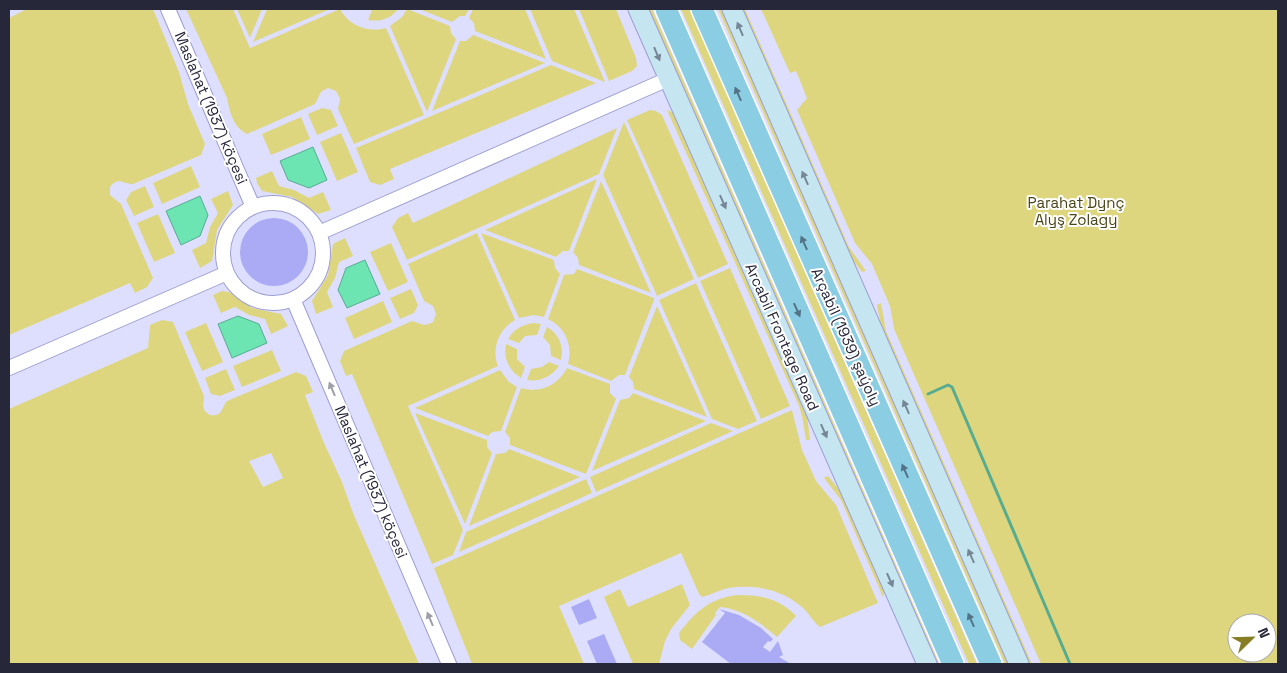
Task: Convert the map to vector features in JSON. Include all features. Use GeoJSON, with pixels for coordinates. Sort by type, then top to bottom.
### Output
{"type":"FeatureCollection","features":[{"type":"Feature","properties":{"kind":"main road"},"geometry":{"type":"LineString","coordinates":[[666,9],[953,664]]}},
{"type":"Feature","properties":{"kind":"main road","name":"Arçabil (1939) şaýoly"},"geometry":{"type":"LineString","coordinates":[[702,9],[991,664]]}},
{"type":"Feature","properties":{"kind":"street","name":"Maslahat (1937) köçesi"},"geometry":{"type":"LineString","coordinates":[[168,9],[253,207]]}},
{"type":"Feature","properties":{"kind":"street","name":"Arcabil Frontage Road"},"geometry":{"type":"LineString","coordinates":[[638,9],[927,664]]}},
{"type":"Feature","properties":{"kind":"street"},"geometry":{"type":"LineString","coordinates":[[732,9],[1019,664]]}},
{"type":"Feature","properties":{"kind":"street"},"geometry":{"type":"LineString","coordinates":[[319,233],[668,79]]}},
{"type":"Feature","properties":{"kind":"street"},"geometry":{"type":"LineString","coordinates":[[270,203],[295,208],[309,218],[319,233],[322,241],[323,258],[318,275],[308,289],[294,299],[285,302],[268,303],[251,298],[237,288],[228,273],[223,256],[225,239],[232,223],[245,211],[253,207],[270,203]]}},
{"type":"Feature","properties":{"kind":"street"},"geometry":{"type":"LineString","coordinates":[[9,368],[228,273]]}},
{"type":"Feature","properties":{"kind":"street","name":"Maslahat (1937) köçesi"},"geometry":{"type":"LineString","coordinates":[[294,299],[449,664]]}},
{"type":"Feature","properties":{"kind":"green space"},"geometry":{"type":"Polygon","coordinates":[[[27,9],[153,9],[179,72],[188,104],[205,144],[201,155],[133,184],[118,181],[110,187],[110,195],[121,204],[153,278],[147,287],[135,293],[130,283],[9,335],[9,18],[27,9]]]}},
{"type":"Feature","properties":{"kind":"green space"},"geometry":{"type":"Polygon","coordinates":[[[186,9],[233,9],[250,48],[340,9],[348,20],[360,27],[372,30],[386,28],[424,115],[354,144],[338,109],[340,99],[336,91],[328,88],[321,92],[315,104],[247,134],[238,128],[233,119],[227,98],[186,9]]]}},
{"type":"Feature","properties":{"kind":"green space"},"geometry":{"type":"Polygon","coordinates":[[[237,9],[262,9],[250,38],[237,9]]]}},
{"type":"Feature","properties":{"kind":"green space"},"geometry":{"type":"Polygon","coordinates":[[[267,9],[330,9],[253,42],[267,9]]]}},
{"type":"Feature","properties":{"kind":"green space"},"geometry":{"type":"Polygon","coordinates":[[[398,9],[385,19],[377,21],[368,20],[372,10],[398,9]]]}},
{"type":"Feature","properties":{"kind":"green space"},"geometry":{"type":"Polygon","coordinates":[[[407,9],[450,26],[451,33],[456,39],[427,112],[390,26],[402,17],[407,9]]]}},
{"type":"Feature","properties":{"kind":"green space"},"geometry":{"type":"Polygon","coordinates":[[[419,9],[469,9],[465,16],[460,16],[452,22],[419,9]]]}},
{"type":"Feature","properties":{"kind":"green space"},"geometry":{"type":"Polygon","coordinates":[[[473,9],[525,9],[546,59],[475,31],[474,23],[469,18],[473,9]]]}},
{"type":"Feature","properties":{"kind":"green space"},"geometry":{"type":"Polygon","coordinates":[[[530,9],[574,9],[605,82],[552,61],[530,9]]]}},
{"type":"Feature","properties":{"kind":"green space"},"geometry":{"type":"Polygon","coordinates":[[[579,9],[616,9],[636,58],[637,66],[632,71],[609,81],[579,9]]]}},
{"type":"Feature","properties":{"kind":"green space"},"geometry":{"type":"Polygon","coordinates":[[[648,9],[652,9],[939,664],[935,664],[648,9]]]}},
{"type":"Feature","properties":{"kind":"green space"},"geometry":{"type":"Polygon","coordinates":[[[681,9],[690,9],[977,664],[969,664],[681,9]]]}},
{"type":"Feature","properties":{"kind":"green space"},"geometry":{"type":"Polygon","coordinates":[[[718,9],[724,9],[1011,664],[1005,664],[718,9]]]}},
{"type":"Feature","properties":{"kind":"green space"},"geometry":{"type":"Polygon","coordinates":[[[740,9],[745,9],[849,247],[866,271],[862,272],[849,255],[740,9]]]}},
{"type":"Feature","properties":{"kind":"green space","name":"Parahat Dynç Alyş Zolagy"},"geometry":{"type":"Polygon","coordinates":[[[761,9],[1278,9],[1278,664],[1041,664],[894,329],[890,306],[872,264],[855,243],[797,110],[807,98],[796,71],[790,73],[761,9]]]}},
{"type":"Feature","properties":{"kind":"green space"},"geometry":{"type":"Polygon","coordinates":[[[473,35],[545,63],[432,111],[460,41],[466,41],[473,35]]]}},
{"type":"Feature","properties":{"kind":"green space"},"geometry":{"type":"Polygon","coordinates":[[[551,65],[596,83],[390,169],[394,179],[380,185],[370,182],[356,148],[551,65]]]}},
{"type":"Feature","properties":{"kind":"green space"},"geometry":{"type":"Polygon","coordinates":[[[322,108],[331,110],[338,126],[317,135],[308,114],[322,108]]]}},
{"type":"Feature","properties":{"kind":"green space"},"geometry":{"type":"Polygon","coordinates":[[[650,110],[662,115],[728,264],[698,278],[627,120],[650,110]]]}},
{"type":"Feature","properties":{"kind":"green space"},"geometry":{"type":"Polygon","coordinates":[[[667,110],[674,113],[807,415],[810,440],[806,440],[799,406],[667,110]]]}},
{"type":"Feature","properties":{"kind":"green space"},"geometry":{"type":"Polygon","coordinates":[[[301,117],[310,139],[271,155],[262,134],[301,117]]]}},
{"type":"Feature","properties":{"kind":"green space"},"geometry":{"type":"Polygon","coordinates":[[[624,122],[694,279],[657,296],[603,175],[624,122]]]}},
{"type":"Feature","properties":{"kind":"green space"},"geometry":{"type":"Polygon","coordinates":[[[617,128],[599,174],[407,260],[392,227],[398,218],[408,213],[413,223],[617,128]]]}},
{"type":"Feature","properties":{"kind":"green space"},"geometry":{"type":"Polygon","coordinates":[[[341,133],[358,172],[337,181],[320,142],[341,133]]]}},
{"type":"Feature","properties":{"kind":"green space"},"geometry":{"type":"Polygon","coordinates":[[[191,166],[200,187],[162,204],[153,183],[191,166]]]}},
{"type":"Feature","properties":{"kind":"green space"},"geometry":{"type":"Polygon","coordinates":[[[272,171],[279,186],[294,190],[309,198],[323,192],[331,210],[318,214],[292,197],[262,191],[256,178],[272,171]]]}},
{"type":"Feature","properties":{"kind":"green space"},"geometry":{"type":"Polygon","coordinates":[[[597,179],[569,251],[563,251],[556,257],[485,230],[597,179]]]}},
{"type":"Feature","properties":{"kind":"green space"},"geometry":{"type":"Polygon","coordinates":[[[601,181],[651,293],[579,265],[578,258],[573,252],[601,181]]]}},
{"type":"Feature","properties":{"kind":"green space"},"geometry":{"type":"Polygon","coordinates":[[[145,186],[154,207],[134,216],[126,200],[131,192],[145,186]]]}},
{"type":"Feature","properties":{"kind":"green space"},"geometry":{"type":"Polygon","coordinates":[[[228,191],[233,205],[217,230],[212,261],[200,268],[192,250],[206,243],[210,227],[218,213],[211,199],[228,191]]]}},
{"type":"Feature","properties":{"kind":"green space"},"geometry":{"type":"Polygon","coordinates":[[[158,214],[175,253],[154,262],[137,223],[158,214]]]}},
{"type":"Feature","properties":{"kind":"green space"},"geometry":{"type":"Polygon","coordinates":[[[477,233],[515,320],[509,324],[498,340],[495,353],[498,366],[408,406],[463,530],[453,555],[432,564],[352,374],[346,376],[340,361],[344,351],[412,321],[424,325],[433,322],[436,314],[433,306],[424,301],[408,264],[477,233]]]}},
{"type":"Feature","properties":{"kind":"green space"},"geometry":{"type":"Polygon","coordinates":[[[481,233],[554,260],[555,268],[560,274],[544,317],[534,315],[519,318],[481,233]]]}},
{"type":"Feature","properties":{"kind":"green space"},"geometry":{"type":"Polygon","coordinates":[[[345,238],[353,256],[339,262],[335,278],[327,292],[333,307],[316,314],[312,301],[328,275],[333,244],[345,238]]]}},
{"type":"Feature","properties":{"kind":"green space"},"geometry":{"type":"Polygon","coordinates":[[[391,243],[408,282],[388,291],[370,252],[391,243]]]}},
{"type":"Feature","properties":{"kind":"green space"},"geometry":{"type":"Polygon","coordinates":[[[730,268],[790,406],[761,419],[700,281],[730,268]]]}},
{"type":"Feature","properties":{"kind":"green space"},"geometry":{"type":"Polygon","coordinates":[[[577,269],[654,298],[625,375],[619,375],[611,381],[568,364],[569,350],[566,337],[554,322],[548,319],[564,275],[574,274],[577,269]]]}},
{"type":"Feature","properties":{"kind":"green space"},"geometry":{"type":"Polygon","coordinates":[[[696,283],[757,421],[738,429],[712,419],[659,300],[696,283]]]}},
{"type":"Feature","properties":{"kind":"green space"},"geometry":{"type":"Polygon","coordinates":[[[411,289],[418,305],[414,313],[400,319],[390,298],[411,289]]]}},
{"type":"Feature","properties":{"kind":"green space"},"geometry":{"type":"Polygon","coordinates":[[[222,291],[229,292],[252,308],[281,314],[288,326],[271,334],[265,319],[249,315],[235,307],[221,313],[213,295],[222,291]]]}},
{"type":"Feature","properties":{"kind":"green space"},"geometry":{"type":"Polygon","coordinates":[[[383,301],[392,322],[354,339],[345,318],[383,301]]]}},
{"type":"Feature","properties":{"kind":"green space"},"geometry":{"type":"Polygon","coordinates":[[[881,303],[886,331],[1032,664],[1028,664],[881,326],[877,305],[881,303]]]}},
{"type":"Feature","properties":{"kind":"green space"},"geometry":{"type":"Polygon","coordinates":[[[657,306],[707,417],[634,389],[633,382],[629,377],[657,306]]]}},
{"type":"Feature","properties":{"kind":"green space"},"geometry":{"type":"Polygon","coordinates":[[[162,320],[173,322],[204,396],[204,408],[210,415],[220,413],[227,401],[296,372],[306,376],[313,392],[305,395],[353,513],[419,664],[9,664],[9,409],[148,348],[150,325],[162,320]],[[271,453],[249,461],[263,487],[283,478],[271,453]]]}},
{"type":"Feature","properties":{"kind":"green space"},"geometry":{"type":"Polygon","coordinates":[[[206,323],[223,362],[202,371],[185,332],[206,323]]]}},
{"type":"Feature","properties":{"kind":"green space"},"geometry":{"type":"Polygon","coordinates":[[[533,323],[541,324],[537,335],[525,336],[519,343],[508,339],[519,328],[533,323]]]}},
{"type":"Feature","properties":{"kind":"green space"},"geometry":{"type":"Polygon","coordinates":[[[547,327],[555,333],[560,341],[562,350],[561,360],[551,356],[550,345],[543,337],[547,327]]]}},
{"type":"Feature","properties":{"kind":"green space"},"geometry":{"type":"Polygon","coordinates":[[[506,344],[517,349],[517,359],[525,367],[521,378],[508,364],[505,355],[506,344]]]}},
{"type":"Feature","properties":{"kind":"green space"},"geometry":{"type":"Polygon","coordinates":[[[272,350],[281,371],[242,387],[233,366],[272,350]]]}},
{"type":"Feature","properties":{"kind":"green space"},"geometry":{"type":"Polygon","coordinates":[[[549,362],[559,366],[545,378],[527,380],[531,369],[542,367],[549,362]]]}},
{"type":"Feature","properties":{"kind":"green space"},"geometry":{"type":"Polygon","coordinates":[[[567,368],[610,384],[610,393],[616,399],[586,474],[510,445],[510,438],[505,432],[521,388],[535,390],[548,387],[559,379],[567,368]]]}},
{"type":"Feature","properties":{"kind":"green space"},"geometry":{"type":"Polygon","coordinates":[[[226,369],[235,390],[220,396],[211,394],[205,378],[226,369]]]}},
{"type":"Feature","properties":{"kind":"green space"},"geometry":{"type":"Polygon","coordinates":[[[500,370],[509,382],[517,387],[501,431],[492,432],[488,436],[415,408],[500,370]]]}},
{"type":"Feature","properties":{"kind":"green space"},"geometry":{"type":"Polygon","coordinates":[[[633,393],[706,421],[592,471],[620,400],[629,398],[633,393]]]}},
{"type":"Feature","properties":{"kind":"green space"},"geometry":{"type":"Polygon","coordinates":[[[792,410],[802,450],[816,481],[836,505],[878,603],[820,627],[794,601],[767,589],[748,587],[728,588],[702,597],[681,553],[559,606],[584,664],[472,664],[434,568],[792,410]]]}},
{"type":"Feature","properties":{"kind":"green space"},"geometry":{"type":"Polygon","coordinates":[[[415,413],[487,440],[487,447],[492,453],[465,524],[415,413]]]}},
{"type":"Feature","properties":{"kind":"green space"},"geometry":{"type":"Polygon","coordinates":[[[711,423],[733,431],[596,492],[590,477],[711,423]]]}},
{"type":"Feature","properties":{"kind":"green space"},"geometry":{"type":"Polygon","coordinates":[[[509,449],[580,477],[469,526],[496,454],[505,453],[509,449]]]}},
{"type":"Feature","properties":{"kind":"green space"},"geometry":{"type":"Polygon","coordinates":[[[828,476],[841,492],[885,590],[883,597],[841,500],[824,478],[828,476]]]}},
{"type":"Feature","properties":{"kind":"green space"},"geometry":{"type":"Polygon","coordinates":[[[586,479],[592,493],[459,552],[466,532],[586,479]]]}},
{"type":"Feature","properties":{"kind":"green space"},"geometry":{"type":"Polygon","coordinates":[[[682,584],[690,605],[671,629],[665,641],[659,664],[633,664],[604,597],[620,589],[628,607],[682,584]]]}},
{"type":"Feature","properties":{"kind":"green space"},"geometry":{"type":"Polygon","coordinates":[[[738,595],[770,599],[790,610],[796,616],[777,637],[751,617],[728,608],[720,607],[692,649],[680,640],[679,633],[691,618],[704,607],[719,599],[738,595]]]}},
{"type":"Feature","properties":{"kind":"shaded area"},"geometry":{"type":"Polygon","coordinates":[[[313,147],[327,180],[309,188],[288,180],[280,161],[313,147]]]}},
{"type":"Feature","properties":{"kind":"shaded area"},"geometry":{"type":"Polygon","coordinates":[[[200,196],[208,215],[200,236],[181,245],[166,211],[200,196]]]}},
{"type":"Feature","properties":{"kind":"shaded area"},"geometry":{"type":"Polygon","coordinates":[[[365,260],[380,294],[347,308],[338,290],[346,268],[365,260]]]}},
{"type":"Feature","properties":{"kind":"shaded area"},"geometry":{"type":"Polygon","coordinates":[[[238,316],[259,324],[267,343],[232,358],[218,324],[238,316]]]}},
{"type":"Feature","properties":{"kind":"building"},"geometry":{"type":"Polygon","coordinates":[[[281,218],[293,224],[302,233],[308,245],[306,265],[298,276],[281,286],[267,286],[250,276],[242,265],[240,245],[250,228],[261,220],[281,218]]]}},
{"type":"Feature","properties":{"kind":"building"},"geometry":{"type":"Polygon","coordinates":[[[589,599],[597,618],[579,625],[571,607],[589,599]]]}},
{"type":"Feature","properties":{"kind":"building"},"geometry":{"type":"Polygon","coordinates":[[[719,609],[739,615],[761,628],[773,639],[770,642],[768,641],[763,647],[770,652],[778,641],[783,655],[779,657],[791,664],[731,664],[702,642],[725,613],[719,609]]]}},
{"type":"Feature","properties":{"kind":"building"},"geometry":{"type":"Polygon","coordinates":[[[604,634],[617,664],[597,664],[587,641],[604,634]]]}},
{"type":"Feature","properties":{"kind":"waterway"},"geometry":{"type":"LineString","coordinates":[[928,394],[948,385],[952,387],[1070,664]]}}]}
